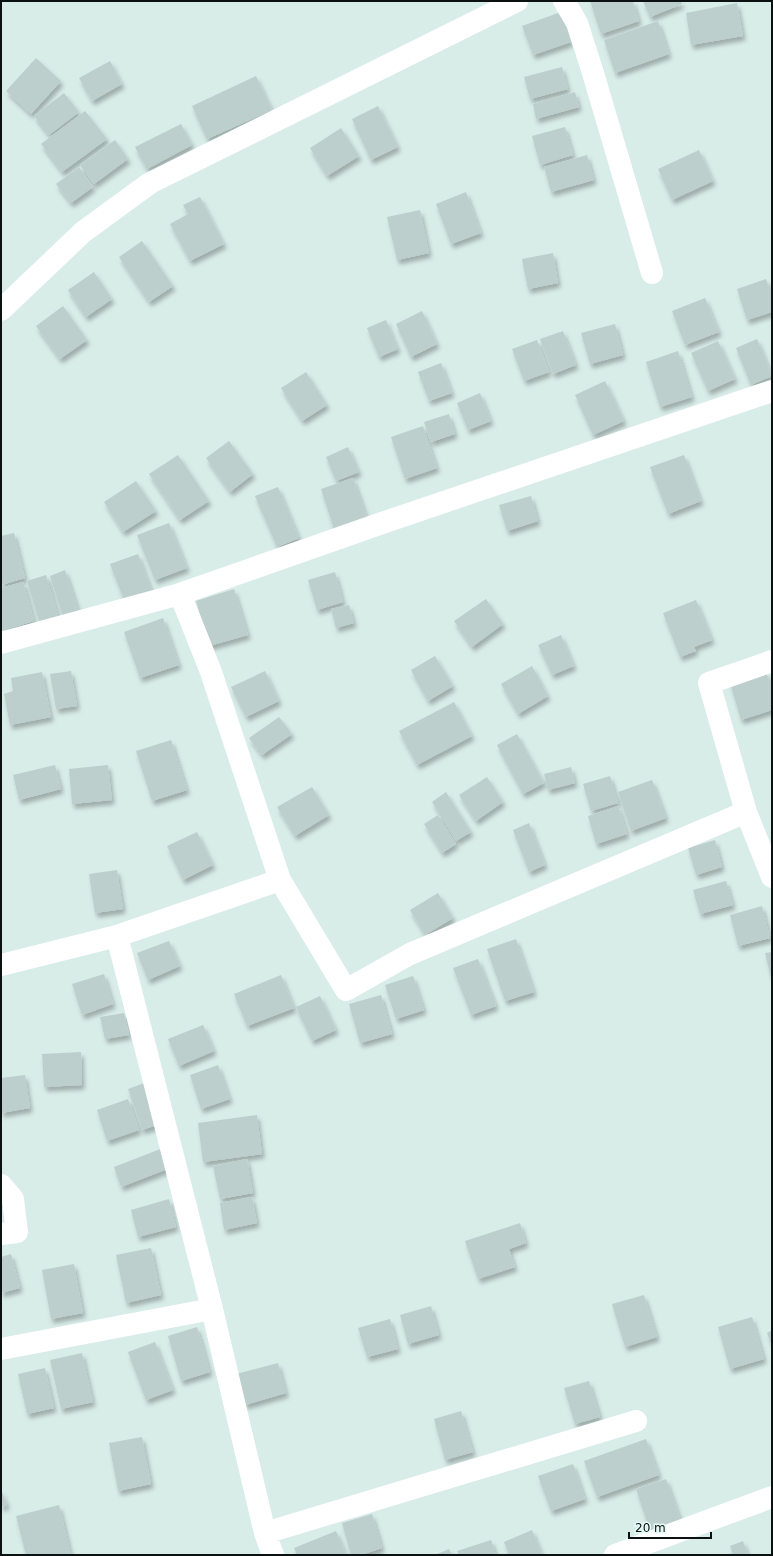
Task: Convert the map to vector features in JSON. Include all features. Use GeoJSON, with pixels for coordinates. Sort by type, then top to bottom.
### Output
{"type":"FeatureCollection","features":[{"type":"Feature","properties":{"kind":"street"},"geometry":{"type":"LineString","coordinates":[[1,310],[83,232],[150,183],[517,1]]}},
{"type":"Feature","properties":{"kind":"street"},"geometry":{"type":"LineString","coordinates":[[564,1],[576,23],[593,73],[652,273]]}},
{"type":"Feature","properties":{"kind":"street"},"geometry":{"type":"LineString","coordinates":[[1,643],[180,594],[382,523],[772,391]]}},
{"type":"Feature","properties":{"kind":"street"},"geometry":{"type":"LineString","coordinates":[[180,594],[211,672],[280,880],[346,990],[410,954],[746,812]]}},
{"type":"Feature","properties":{"kind":"street"},"geometry":{"type":"LineString","coordinates":[[772,661],[709,683],[746,812],[772,877]]}},
{"type":"Feature","properties":{"kind":"street"},"geometry":{"type":"LineString","coordinates":[[1,965],[117,936],[280,880]]}},
{"type":"Feature","properties":{"kind":"street"},"geometry":{"type":"LineString","coordinates":[[117,936],[212,1309],[265,1533],[273,1555]]}},
{"type":"Feature","properties":{"kind":"street"},"geometry":{"type":"LineString","coordinates":[[1,1185],[13,1199],[17,1232],[1,1234]]}},
{"type":"Feature","properties":{"kind":"street"},"geometry":{"type":"LineString","coordinates":[[1,1349],[212,1309]]}},
{"type":"Feature","properties":{"kind":"street"},"geometry":{"type":"LineString","coordinates":[[265,1533],[636,1421]]}},
{"type":"Feature","properties":{"kind":"street"},"geometry":{"type":"LineString","coordinates":[[615,1555],[772,1497]]}},
{"type":"Feature","properties":{"kind":"building"},"geometry":{"type":"Polygon","coordinates":[[[590,1],[633,1],[639,21],[601,34],[590,1]]]}},
{"type":"Feature","properties":{"kind":"building"},"geometry":{"type":"Polygon","coordinates":[[[643,1],[680,1],[682,4],[650,17],[643,1]]]}},
{"type":"Feature","properties":{"kind":"building"},"geometry":{"type":"Polygon","coordinates":[[[737,3],[743,36],[691,45],[686,13],[737,3]]]}},
{"type":"Feature","properties":{"kind":"building"},"geometry":{"type":"Polygon","coordinates":[[[561,12],[571,42],[533,55],[522,26],[561,12]]]}},
{"type":"Feature","properties":{"kind":"building"},"geometry":{"type":"Polygon","coordinates":[[[658,21],[669,54],[615,73],[604,40],[658,21]]]}},
{"type":"Feature","properties":{"kind":"building"},"geometry":{"type":"Polygon","coordinates":[[[36,58],[61,81],[31,114],[6,91],[36,58]]]}},
{"type":"Feature","properties":{"kind":"building"},"geometry":{"type":"Polygon","coordinates":[[[110,61],[122,84],[92,101],[79,78],[110,61]]]}},
{"type":"Feature","properties":{"kind":"building"},"geometry":{"type":"Polygon","coordinates":[[[562,67],[568,89],[530,99],[524,77],[562,67]]]}},
{"type":"Feature","properties":{"kind":"building"},"geometry":{"type":"Polygon","coordinates":[[[256,76],[272,110],[207,139],[192,106],[256,76]]]}},
{"type":"Feature","properties":{"kind":"building"},"geometry":{"type":"Polygon","coordinates":[[[575,92],[579,107],[536,119],[533,104],[575,92]]]}},
{"type":"Feature","properties":{"kind":"building"},"geometry":{"type":"Polygon","coordinates":[[[64,93],[79,112],[49,135],[34,116],[64,93]]]}},
{"type":"Feature","properties":{"kind":"building"},"geometry":{"type":"Polygon","coordinates":[[[378,106],[398,147],[371,160],[352,119],[378,106]]]}},
{"type":"Feature","properties":{"kind":"building"},"geometry":{"type":"Polygon","coordinates":[[[85,111],[107,139],[62,172],[41,144],[85,111]]]}},
{"type":"Feature","properties":{"kind":"building"},"geometry":{"type":"Polygon","coordinates":[[[181,124],[192,145],[147,169],[135,147],[181,124]]]}},
{"type":"Feature","properties":{"kind":"building"},"geometry":{"type":"Polygon","coordinates":[[[565,127],[573,155],[540,165],[532,136],[565,127]]]}},
{"type":"Feature","properties":{"kind":"building"},"geometry":{"type":"Polygon","coordinates":[[[341,128],[359,156],[327,176],[310,148],[341,128]]]}},
{"type":"Feature","properties":{"kind":"building"},"geometry":{"type":"Polygon","coordinates":[[[115,140],[128,159],[94,184],[80,165],[115,140]]]}},
{"type":"Feature","properties":{"kind":"building"},"geometry":{"type":"Polygon","coordinates":[[[699,150],[713,181],[672,200],[658,169],[699,150]]]}},
{"type":"Feature","properties":{"kind":"building"},"geometry":{"type":"Polygon","coordinates":[[[587,155],[594,180],[551,192],[544,167],[587,155]]]}},
{"type":"Feature","properties":{"kind":"building"},"geometry":{"type":"Polygon","coordinates":[[[79,167],[93,187],[71,203],[56,184],[79,167]]]}},
{"type":"Feature","properties":{"kind":"building"},"geometry":{"type":"Polygon","coordinates":[[[466,192],[481,233],[451,244],[436,204],[466,192]]]}},
{"type":"Feature","properties":{"kind":"building"},"geometry":{"type":"Polygon","coordinates":[[[200,197],[224,244],[190,261],[170,224],[188,214],[183,205],[200,197]]]}},
{"type":"Feature","properties":{"kind":"building"},"geometry":{"type":"Polygon","coordinates":[[[420,210],[429,253],[397,260],[387,217],[420,210]]]}},
{"type":"Feature","properties":{"kind":"building"},"geometry":{"type":"Polygon","coordinates":[[[142,241],[173,286],[149,302],[119,257],[142,241]]]}},
{"type":"Feature","properties":{"kind":"building"},"geometry":{"type":"Polygon","coordinates":[[[553,253],[558,283],[528,289],[522,259],[553,253]]]}},
{"type":"Feature","properties":{"kind":"building"},"geometry":{"type":"Polygon","coordinates":[[[94,272],[112,299],[86,317],[68,290],[94,272]]]}},
{"type":"Feature","properties":{"kind":"building"},"geometry":{"type":"Polygon","coordinates":[[[766,279],[772,297],[772,312],[747,320],[737,289],[766,279]]]}},
{"type":"Feature","properties":{"kind":"building"},"geometry":{"type":"Polygon","coordinates":[[[705,298],[719,332],[685,345],[672,311],[705,298]]]}},
{"type":"Feature","properties":{"kind":"building"},"geometry":{"type":"Polygon","coordinates":[[[63,306],[87,340],[60,359],[36,326],[63,306]]]}},
{"type":"Feature","properties":{"kind":"building"},"geometry":{"type":"Polygon","coordinates":[[[422,311],[437,344],[411,357],[396,324],[422,311]]]}},
{"type":"Feature","properties":{"kind":"building"},"geometry":{"type":"Polygon","coordinates":[[[386,320],[398,349],[379,357],[367,328],[386,320]]]}},
{"type":"Feature","properties":{"kind":"building"},"geometry":{"type":"Polygon","coordinates":[[[615,324],[623,355],[590,364],[581,333],[615,324]]]}},
{"type":"Feature","properties":{"kind":"building"},"geometry":{"type":"Polygon","coordinates":[[[563,331],[576,365],[553,374],[540,339],[563,331]]]}},
{"type":"Feature","properties":{"kind":"building"},"geometry":{"type":"Polygon","coordinates":[[[757,339],[772,376],[751,385],[736,348],[757,339]]]}},
{"type":"Feature","properties":{"kind":"building"},"geometry":{"type":"Polygon","coordinates":[[[537,340],[549,372],[524,381],[512,349],[537,340]]]}},
{"type":"Feature","properties":{"kind":"building"},"geometry":{"type":"Polygon","coordinates":[[[718,341],[735,379],[708,391],[691,353],[718,341]]]}},
{"type":"Feature","properties":{"kind":"building"},"geometry":{"type":"Polygon","coordinates":[[[678,351],[692,397],[660,407],[646,362],[678,351]]]}},
{"type":"Feature","properties":{"kind":"building"},"geometry":{"type":"Polygon","coordinates":[[[441,363],[452,393],[429,401],[418,372],[441,363]]]}},
{"type":"Feature","properties":{"kind":"building"},"geometry":{"type":"Polygon","coordinates":[[[306,372],[327,405],[302,421],[281,388],[306,372]]]}},
{"type":"Feature","properties":{"kind":"building"},"geometry":{"type":"Polygon","coordinates":[[[605,381],[624,421],[593,435],[575,395],[605,381]]]}},
{"type":"Feature","properties":{"kind":"building"},"geometry":{"type":"Polygon","coordinates":[[[480,393],[491,421],[468,430],[457,403],[480,393]]]}},
{"type":"Feature","properties":{"kind":"building"},"geometry":{"type":"Polygon","coordinates":[[[449,414],[455,434],[431,442],[424,422],[449,414]]]}},
{"type":"Feature","properties":{"kind":"building"},"geometry":{"type":"Polygon","coordinates":[[[423,426],[437,468],[405,479],[391,437],[423,426]]]}},
{"type":"Feature","properties":{"kind":"building"},"geometry":{"type":"Polygon","coordinates":[[[229,441],[253,474],[230,492],[206,458],[229,441]]]}},
{"type":"Feature","properties":{"kind":"building"},"geometry":{"type":"Polygon","coordinates":[[[348,447],[359,472],[336,481],[326,457],[348,447]]]}},
{"type":"Feature","properties":{"kind":"building"},"geometry":{"type":"Polygon","coordinates":[[[178,455],[209,501],[180,520],[149,474],[178,455]]]}},
{"type":"Feature","properties":{"kind":"building"},"geometry":{"type":"Polygon","coordinates":[[[684,455],[701,501],[668,514],[650,467],[684,455]]]}},
{"type":"Feature","properties":{"kind":"building"},"geometry":{"type":"Polygon","coordinates":[[[353,478],[367,518],[334,529],[321,489],[353,478]]]}},
{"type":"Feature","properties":{"kind":"building"},"geometry":{"type":"Polygon","coordinates":[[[136,481],[156,511],[123,532],[104,502],[136,481]]]}},
{"type":"Feature","properties":{"kind":"building"},"geometry":{"type":"Polygon","coordinates":[[[278,487],[299,538],[277,547],[255,496],[278,487]]]}},
{"type":"Feature","properties":{"kind":"building"},"geometry":{"type":"Polygon","coordinates":[[[531,496],[538,521],[507,531],[499,505],[531,496]]]}},
{"type":"Feature","properties":{"kind":"building"},"geometry":{"type":"Polygon","coordinates":[[[169,523],[187,568],[155,580],[137,535],[169,523]]]}},
{"type":"Feature","properties":{"kind":"building"},"geometry":{"type":"Polygon","coordinates":[[[14,533],[25,578],[1,585],[1,536],[14,533]]]}},
{"type":"Feature","properties":{"kind":"building"},"geometry":{"type":"Polygon","coordinates":[[[138,554],[152,592],[125,602],[110,564],[138,554]]]}},
{"type":"Feature","properties":{"kind":"building"},"geometry":{"type":"Polygon","coordinates":[[[65,570],[79,612],[63,617],[50,576],[65,570]]]}},
{"type":"Feature","properties":{"kind":"building"},"geometry":{"type":"Polygon","coordinates":[[[335,572],[343,602],[317,610],[308,580],[335,572]]]}},
{"type":"Feature","properties":{"kind":"building"},"geometry":{"type":"Polygon","coordinates":[[[46,575],[58,616],[39,621],[27,581],[46,575]]]}},
{"type":"Feature","properties":{"kind":"building"},"geometry":{"type":"Polygon","coordinates":[[[23,582],[34,621],[1,631],[1,588],[23,582]]]}},
{"type":"Feature","properties":{"kind":"building"},"geometry":{"type":"Polygon","coordinates":[[[234,589],[248,635],[209,646],[196,601],[234,589]]]}},
{"type":"Feature","properties":{"kind":"building"},"geometry":{"type":"Polygon","coordinates":[[[486,599],[503,624],[472,647],[454,621],[486,599]]]}},
{"type":"Feature","properties":{"kind":"building"},"geometry":{"type":"Polygon","coordinates":[[[696,600],[712,640],[694,647],[696,651],[680,657],[663,613],[696,600]]]}},
{"type":"Feature","properties":{"kind":"building"},"geometry":{"type":"Polygon","coordinates":[[[349,605],[354,623],[336,628],[331,609],[349,605]]]}},
{"type":"Feature","properties":{"kind":"building"},"geometry":{"type":"Polygon","coordinates":[[[163,618],[179,665],[140,678],[124,632],[163,618]]]}},
{"type":"Feature","properties":{"kind":"building"},"geometry":{"type":"Polygon","coordinates":[[[561,635],[574,666],[552,675],[538,645],[561,635]]]}},
{"type":"Feature","properties":{"kind":"building"},"geometry":{"type":"Polygon","coordinates":[[[435,656],[453,686],[428,701],[411,670],[435,656]]]}},
{"type":"Feature","properties":{"kind":"building"},"geometry":{"type":"Polygon","coordinates":[[[532,666],[548,696],[518,714],[501,684],[532,666]]]}},
{"type":"Feature","properties":{"kind":"building"},"geometry":{"type":"Polygon","coordinates":[[[71,671],[77,706],[56,709],[50,674],[71,671]]]}},
{"type":"Feature","properties":{"kind":"building"},"geometry":{"type":"Polygon","coordinates":[[[265,671],[279,701],[246,717],[231,687],[265,671]]]}},
{"type":"Feature","properties":{"kind":"building"},"geometry":{"type":"Polygon","coordinates":[[[42,672],[51,717],[10,725],[4,694],[13,691],[11,678],[42,672]]]}},
{"type":"Feature","properties":{"kind":"building"},"geometry":{"type":"Polygon","coordinates":[[[766,672],[772,690],[772,710],[741,720],[730,683],[766,672]]]}},
{"type":"Feature","properties":{"kind":"building"},"geometry":{"type":"Polygon","coordinates":[[[454,702],[472,736],[417,765],[399,731],[454,702]]]}},
{"type":"Feature","properties":{"kind":"building"},"geometry":{"type":"Polygon","coordinates":[[[279,717],[292,734],[262,755],[249,738],[279,717]]]}},
{"type":"Feature","properties":{"kind":"building"},"geometry":{"type":"Polygon","coordinates":[[[517,734],[544,783],[523,794],[497,745],[517,734]]]}},
{"type":"Feature","properties":{"kind":"building"},"geometry":{"type":"Polygon","coordinates":[[[171,740],[187,790],[152,801],[136,751],[171,740]]]}},
{"type":"Feature","properties":{"kind":"building"},"geometry":{"type":"Polygon","coordinates":[[[55,765],[61,789],[19,800],[13,775],[55,765]]]}},
{"type":"Feature","properties":{"kind":"building"},"geometry":{"type":"Polygon","coordinates":[[[108,765],[112,800],[72,804],[69,769],[108,765]]]}},
{"type":"Feature","properties":{"kind":"building"},"geometry":{"type":"Polygon","coordinates":[[[571,767],[575,783],[548,790],[544,774],[571,767]]]}},
{"type":"Feature","properties":{"kind":"building"},"geometry":{"type":"Polygon","coordinates":[[[610,776],[618,803],[591,811],[583,784],[610,776]]]}},
{"type":"Feature","properties":{"kind":"building"},"geometry":{"type":"Polygon","coordinates":[[[487,777],[503,802],[476,821],[459,795],[487,777]]]}},
{"type":"Feature","properties":{"kind":"building"},"geometry":{"type":"Polygon","coordinates":[[[652,780],[666,818],[631,831],[618,792],[652,780]]]}},
{"type":"Feature","properties":{"kind":"building"},"geometry":{"type":"Polygon","coordinates":[[[312,787],[329,815],[295,836],[277,807],[312,787]]]}},
{"type":"Feature","properties":{"kind":"building"},"geometry":{"type":"Polygon","coordinates":[[[446,792],[471,832],[456,841],[432,802],[446,792]]]}},
{"type":"Feature","properties":{"kind":"building"},"geometry":{"type":"Polygon","coordinates":[[[618,806],[627,834],[596,844],[588,816],[618,806]]]}},
{"type":"Feature","properties":{"kind":"building"},"geometry":{"type":"Polygon","coordinates":[[[438,815],[456,844],[442,853],[424,824],[438,815]]]}},
{"type":"Feature","properties":{"kind":"building"},"geometry":{"type":"Polygon","coordinates":[[[529,823],[545,865],[529,872],[513,830],[529,823]]]}},
{"type":"Feature","properties":{"kind":"building"},"geometry":{"type":"Polygon","coordinates":[[[197,832],[213,865],[183,880],[167,846],[197,832]]]}},
{"type":"Feature","properties":{"kind":"building"},"geometry":{"type":"Polygon","coordinates":[[[715,840],[722,867],[696,875],[688,848],[715,840]]]}},
{"type":"Feature","properties":{"kind":"building"},"geometry":{"type":"Polygon","coordinates":[[[117,870],[123,909],[95,913],[89,874],[117,870]]]}},
{"type":"Feature","properties":{"kind":"building"},"geometry":{"type":"Polygon","coordinates":[[[726,881],[733,905],[700,914],[693,890],[726,881]]]}},
{"type":"Feature","properties":{"kind":"building"},"geometry":{"type":"Polygon","coordinates":[[[438,893],[453,918],[425,935],[410,910],[438,893]]]}},
{"type":"Feature","properties":{"kind":"building"},"geometry":{"type":"Polygon","coordinates":[[[762,906],[770,938],[738,946],[730,915],[762,906]]]}},
{"type":"Feature","properties":{"kind":"building"},"geometry":{"type":"Polygon","coordinates":[[[516,939],[534,992],[505,1001],[487,949],[516,939]]]}},
{"type":"Feature","properties":{"kind":"building"},"geometry":{"type":"Polygon","coordinates":[[[169,941],[180,966],[148,980],[137,953],[169,941]]]}},
{"type":"Feature","properties":{"kind":"building"},"geometry":{"type":"Polygon","coordinates":[[[772,952],[772,978],[771,978],[765,953],[772,952]]]}},
{"type":"Feature","properties":{"kind":"building"},"geometry":{"type":"Polygon","coordinates":[[[478,959],[496,1006],[471,1015],[453,968],[478,959]]]}},
{"type":"Feature","properties":{"kind":"building"},"geometry":{"type":"Polygon","coordinates":[[[104,974],[113,1004],[82,1015],[72,984],[104,974]]]}},
{"type":"Feature","properties":{"kind":"building"},"geometry":{"type":"Polygon","coordinates":[[[281,975],[294,1008],[247,1026],[234,994],[281,975]]]}},
{"type":"Feature","properties":{"kind":"building"},"geometry":{"type":"Polygon","coordinates":[[[413,976],[424,1010],[396,1019],[385,985],[413,976]]]}},
{"type":"Feature","properties":{"kind":"building"},"geometry":{"type":"Polygon","coordinates":[[[381,995],[392,1034],[360,1043],[349,1004],[381,995]]]}},
{"type":"Feature","properties":{"kind":"building"},"geometry":{"type":"Polygon","coordinates":[[[320,996],[336,1030],[312,1041],[296,1007],[320,996]]]}},
{"type":"Feature","properties":{"kind":"building"},"geometry":{"type":"Polygon","coordinates":[[[124,1013],[129,1035],[105,1039],[100,1017],[124,1013]]]}},
{"type":"Feature","properties":{"kind":"building"},"geometry":{"type":"Polygon","coordinates":[[[203,1025],[214,1051],[179,1066],[168,1039],[203,1025]]]}},
{"type":"Feature","properties":{"kind":"building"},"geometry":{"type":"Polygon","coordinates":[[[81,1052],[82,1085],[44,1087],[42,1054],[81,1052]]]}},
{"type":"Feature","properties":{"kind":"building"},"geometry":{"type":"Polygon","coordinates":[[[218,1065],[230,1099],[201,1109],[190,1075],[218,1065]]]}},
{"type":"Feature","properties":{"kind":"building"},"geometry":{"type":"Polygon","coordinates":[[[25,1075],[30,1108],[1,1113],[1,1078],[25,1075]]]}},
{"type":"Feature","properties":{"kind":"building"},"geometry":{"type":"Polygon","coordinates":[[[147,1082],[160,1124],[142,1130],[128,1089],[147,1082]]]}},
{"type":"Feature","properties":{"kind":"building"},"geometry":{"type":"Polygon","coordinates":[[[128,1099],[139,1130],[107,1141],[97,1110],[128,1099]]]}},
{"type":"Feature","properties":{"kind":"building"},"geometry":{"type":"Polygon","coordinates":[[[257,1115],[262,1154],[203,1162],[198,1123],[257,1115]]]}},
{"type":"Feature","properties":{"kind":"building"},"geometry":{"type":"Polygon","coordinates":[[[163,1148],[170,1168],[121,1187],[114,1167],[163,1148]]]}},
{"type":"Feature","properties":{"kind":"building"},"geometry":{"type":"Polygon","coordinates":[[[247,1159],[253,1193],[220,1199],[213,1166],[247,1159]]]}},
{"type":"Feature","properties":{"kind":"building"},"geometry":{"type":"Polygon","coordinates":[[[252,1197],[257,1223],[224,1230],[220,1203],[252,1197]]]}},
{"type":"Feature","properties":{"kind":"building"},"geometry":{"type":"Polygon","coordinates":[[[169,1199],[176,1227],[138,1237],[131,1210],[169,1199]]]}},
{"type":"Feature","properties":{"kind":"building"},"geometry":{"type":"Polygon","coordinates":[[[520,1223],[526,1243],[509,1249],[515,1267],[478,1279],[465,1241],[520,1223]]]}},
{"type":"Feature","properties":{"kind":"building"},"geometry":{"type":"Polygon","coordinates":[[[151,1248],[161,1295],[126,1303],[116,1255],[151,1248]]]}},
{"type":"Feature","properties":{"kind":"building"},"geometry":{"type":"Polygon","coordinates":[[[11,1254],[20,1288],[1,1293],[1,1257],[11,1254]]]}},
{"type":"Feature","properties":{"kind":"building"},"geometry":{"type":"Polygon","coordinates":[[[74,1264],[83,1313],[51,1319],[42,1270],[74,1264]]]}},
{"type":"Feature","properties":{"kind":"building"},"geometry":{"type":"Polygon","coordinates":[[[644,1295],[657,1337],[625,1347],[612,1304],[644,1295]]]}},
{"type":"Feature","properties":{"kind":"building"},"geometry":{"type":"Polygon","coordinates":[[[431,1306],[439,1335],[408,1344],[400,1315],[431,1306]]]}},
{"type":"Feature","properties":{"kind":"building"},"geometry":{"type":"Polygon","coordinates":[[[752,1317],[764,1359],[730,1369],[718,1327],[752,1317]]]}},
{"type":"Feature","properties":{"kind":"building"},"geometry":{"type":"Polygon","coordinates":[[[390,1319],[398,1349],[367,1357],[358,1328],[390,1319]]]}},
{"type":"Feature","properties":{"kind":"building"},"geometry":{"type":"Polygon","coordinates":[[[197,1327],[210,1372],[181,1381],[168,1336],[197,1327]]]}},
{"type":"Feature","properties":{"kind":"building"},"geometry":{"type":"Polygon","coordinates":[[[772,1330],[772,1346],[767,1333],[772,1330]]]}},
{"type":"Feature","properties":{"kind":"building"},"geometry":{"type":"Polygon","coordinates":[[[155,1342],[173,1390],[146,1400],[128,1352],[155,1342]]]}},
{"type":"Feature","properties":{"kind":"building"},"geometry":{"type":"Polygon","coordinates":[[[82,1353],[93,1402],[61,1409],[50,1360],[82,1353]]]}},
{"type":"Feature","properties":{"kind":"building"},"geometry":{"type":"Polygon","coordinates":[[[278,1363],[286,1393],[245,1405],[236,1374],[278,1363]]]}},
{"type":"Feature","properties":{"kind":"building"},"geometry":{"type":"Polygon","coordinates":[[[45,1368],[54,1408],[27,1414],[18,1374],[45,1368]]]}},
{"type":"Feature","properties":{"kind":"building"},"geometry":{"type":"Polygon","coordinates":[[[589,1381],[600,1417],[575,1424],[564,1388],[589,1381]]]}},
{"type":"Feature","properties":{"kind":"building"},"geometry":{"type":"Polygon","coordinates":[[[461,1411],[473,1452],[445,1460],[434,1419],[461,1411]]]}},
{"type":"Feature","properties":{"kind":"building"},"geometry":{"type":"Polygon","coordinates":[[[142,1437],[151,1484],[118,1491],[109,1443],[142,1437]]]}},
{"type":"Feature","properties":{"kind":"building"},"geometry":{"type":"Polygon","coordinates":[[[646,1439],[659,1475],[597,1497],[584,1461],[646,1439]]]}},
{"type":"Feature","properties":{"kind":"building"},"geometry":{"type":"Polygon","coordinates":[[[573,1464],[585,1499],[551,1511],[538,1476],[573,1464]]]}},
{"type":"Feature","properties":{"kind":"building"},"geometry":{"type":"Polygon","coordinates":[[[666,1479],[681,1521],[650,1531],[636,1489],[666,1479]]]}},
{"type":"Feature","properties":{"kind":"building"},"geometry":{"type":"Polygon","coordinates":[[[1,1489],[7,1505],[1,1507],[1,1489]]]}},
{"type":"Feature","properties":{"kind":"building"},"geometry":{"type":"Polygon","coordinates":[[[59,1505],[71,1555],[26,1555],[16,1516],[59,1505]]]}},
{"type":"Feature","properties":{"kind":"building"},"geometry":{"type":"Polygon","coordinates":[[[372,1514],[382,1548],[361,1555],[351,1555],[342,1523],[372,1514]]]}},
{"type":"Feature","properties":{"kind":"building"},"geometry":{"type":"Polygon","coordinates":[[[532,1530],[542,1555],[509,1555],[504,1542],[532,1530]]]}},
{"type":"Feature","properties":{"kind":"building"},"geometry":{"type":"Polygon","coordinates":[[[336,1531],[346,1555],[297,1555],[294,1548],[336,1531]]]}},
{"type":"Feature","properties":{"kind":"building"},"geometry":{"type":"Polygon","coordinates":[[[491,1540],[496,1555],[459,1555],[457,1551],[491,1540]]]}},
{"type":"Feature","properties":{"kind":"building"},"geometry":{"type":"Polygon","coordinates":[[[743,1541],[748,1555],[733,1555],[730,1546],[743,1541]]]}},
{"type":"Feature","properties":{"kind":"building"},"geometry":{"type":"Polygon","coordinates":[[[449,1549],[452,1555],[435,1555],[449,1549]]]}}]}
